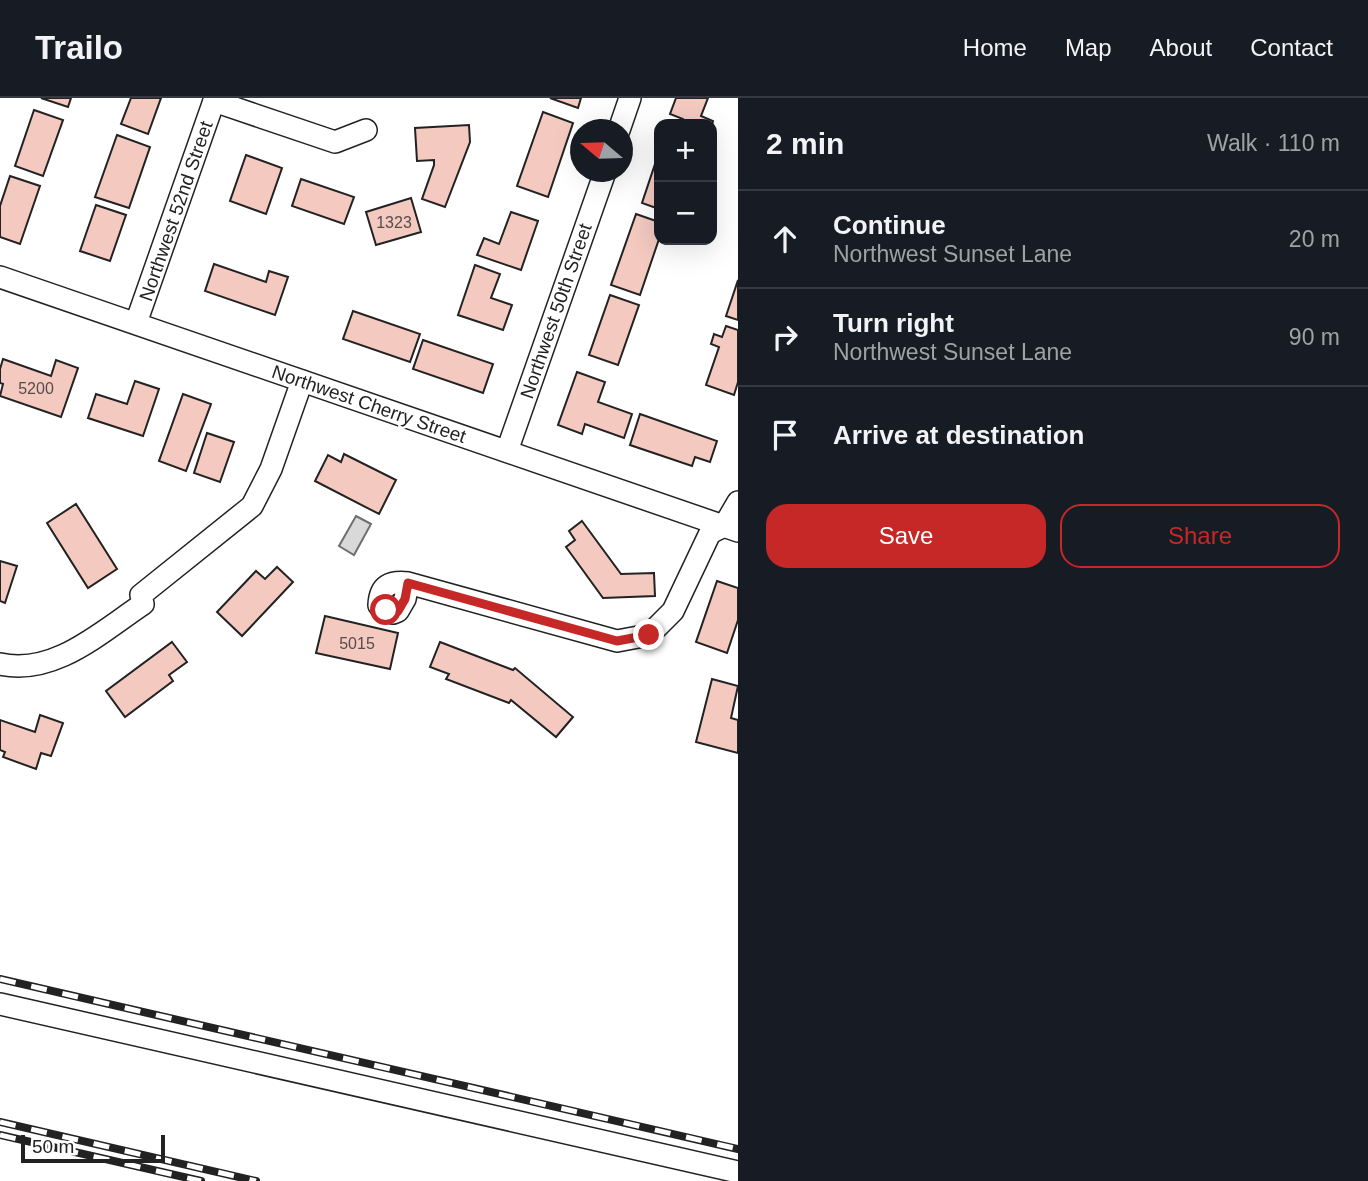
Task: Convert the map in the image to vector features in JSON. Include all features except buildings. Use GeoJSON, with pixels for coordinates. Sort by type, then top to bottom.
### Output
{"type":"FeatureCollection","features":[{"type":"Feature","properties":{"kind":"street"},"geometry":{"type":"LineString","coordinates":[[623,119],[630,98]]}},
{"type":"Feature","properties":{"kind":"street"},"geometry":{"type":"LineString","coordinates":[[215,100],[335,142],[366,130]]}},
{"type":"Feature","properties":{"kind":"street","name":"Northwest 52nd Street"},"geometry":{"type":"LineString","coordinates":[[136,323],[215,100]]}},
{"type":"Feature","properties":{"kind":"street","name":"Northwest 50th Street"},"geometry":{"type":"LineString","coordinates":[[507,451],[601,182]]}},
{"type":"Feature","properties":{"kind":"street","name":"Northwest Cherry Street"},"geometry":{"type":"LineString","coordinates":[[0,276],[731,528]]}},
{"type":"Feature","properties":{"kind":"street"},"geometry":{"type":"LineString","coordinates":[[0,664],[32,665],[69,654],[143,604],[141,595],[252,506],[271,469],[302,381]]}},
{"type":"Feature","properties":{"kind":"street"},"geometry":{"type":"LineString","coordinates":[[408,583],[617,641],[649,635],[673,611],[710,533],[731,528],[738,502]]}},
{"type":"Feature","properties":{"kind":"street"},"geometry":{"type":"LineString","coordinates":[[0,1004],[738,1172]]}},
{"type":"Feature","properties":{"kind":"shaded area"},"geometry":{"type":"Polygon","coordinates":[[[356,516],[371,524],[354,555],[339,546],[356,516]]]}},
{"type":"Feature","properties":{"kind":"railway"},"geometry":{"type":"LineString","coordinates":[[0,979],[738,1149]]}},
{"type":"Feature","properties":{"kind":"railway"},"geometry":{"type":"LineString","coordinates":[[0,1122],[256,1181]]}},
{"type":"Feature","properties":{"kind":"railway"},"geometry":{"type":"LineString","coordinates":[[0,1135],[201,1181]]}},
{"type":"Feature","properties":{"kind":"route"},"geometry":{"type":"LineString","coordinates":[[386,610],[393,613],[398,611],[405,599],[408,583],[617,641],[649,635]]}}]}
